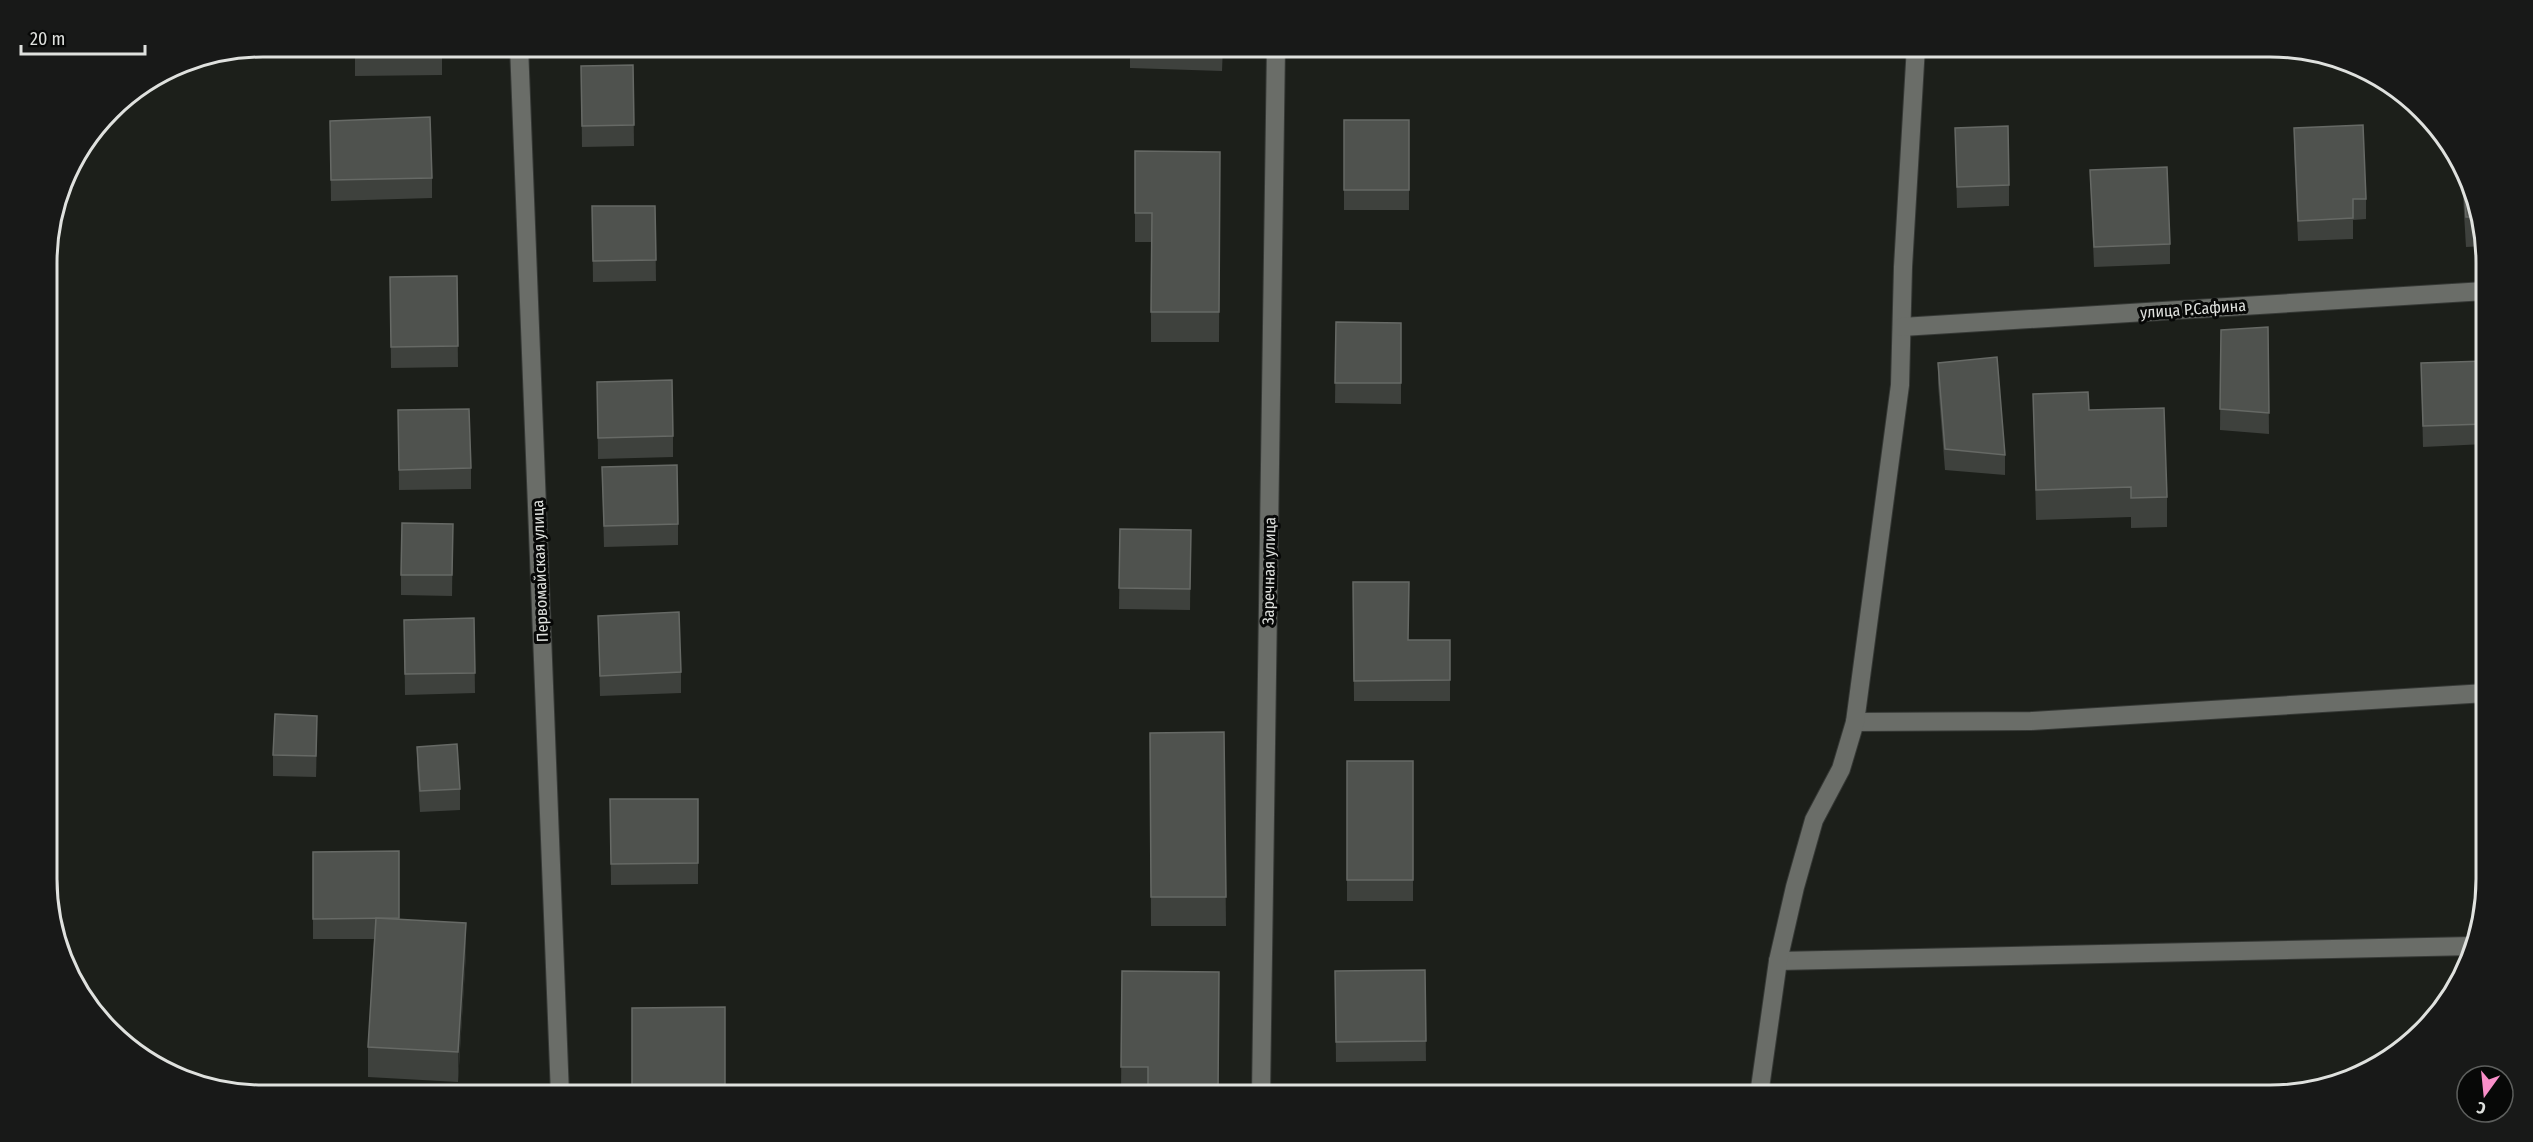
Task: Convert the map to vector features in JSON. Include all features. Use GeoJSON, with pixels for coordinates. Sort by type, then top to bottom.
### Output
{"type":"FeatureCollection","features":[{"type":"Feature","properties":{"kind":"street","name":"Первомайская улица"},"geometry":{"type":"LineString","coordinates":[[519,57],[560,1085]]}},
{"type":"Feature","properties":{"kind":"street","name":"Заречная улица"},"geometry":{"type":"LineString","coordinates":[[1261,1085],[1276,57]]}},
{"type":"Feature","properties":{"kind":"street"},"geometry":{"type":"LineString","coordinates":[[1761,1085],[1778,961],[1795,887],[1814,820],[1841,769],[1856,722],[1900,385],[1915,57]]}},
{"type":"Feature","properties":{"kind":"street","name":"улица Р.Сафина"},"geometry":{"type":"LineString","coordinates":[[1902,327],[2476,292]]}},
{"type":"Feature","properties":{"kind":"street"},"geometry":{"type":"LineString","coordinates":[[1856,722],[2031,721],[2476,694]]}},
{"type":"Feature","properties":{"kind":"street"},"geometry":{"type":"LineString","coordinates":[[1778,961],[2465,946]]}},
{"type":"Feature","properties":{"kind":"building"},"geometry":{"type":"Polygon","coordinates":[[[633,65],[634,125],[582,126],[581,66],[633,65]]]}},
{"type":"Feature","properties":{"kind":"building"},"geometry":{"type":"Polygon","coordinates":[[[430,117],[432,178],[331,180],[330,121],[430,117]]]}},
{"type":"Feature","properties":{"kind":"building"},"geometry":{"type":"Polygon","coordinates":[[[1344,120],[1409,120],[1409,190],[1344,190],[1344,120]]]}},
{"type":"Feature","properties":{"kind":"building"},"geometry":{"type":"Polygon","coordinates":[[[2363,125],[2366,199],[2353,199],[2353,218],[2298,221],[2294,128],[2363,125]]]}},
{"type":"Feature","properties":{"kind":"building"},"geometry":{"type":"Polygon","coordinates":[[[2008,126],[2009,185],[1957,187],[1955,128],[2008,126]]]}},
{"type":"Feature","properties":{"kind":"building"},"geometry":{"type":"Polygon","coordinates":[[[1135,151],[1220,152],[1219,312],[1151,312],[1152,213],[1135,213],[1135,151]]]}},
{"type":"Feature","properties":{"kind":"building"},"geometry":{"type":"Polygon","coordinates":[[[2167,167],[2170,244],[2094,247],[2090,170],[2167,167]]]}},
{"type":"Feature","properties":{"kind":"building"},"geometry":{"type":"Polygon","coordinates":[[[2465,197],[2470,217],[2466,217],[2465,197]]]}},
{"type":"Feature","properties":{"kind":"building"},"geometry":{"type":"Polygon","coordinates":[[[592,206],[655,206],[656,260],[593,261],[592,206]]]}},
{"type":"Feature","properties":{"kind":"building"},"geometry":{"type":"Polygon","coordinates":[[[457,276],[458,346],[391,347],[390,277],[457,276]]]}},
{"type":"Feature","properties":{"kind":"building"},"geometry":{"type":"Polygon","coordinates":[[[1336,322],[1401,323],[1401,383],[1335,383],[1336,322]]]}},
{"type":"Feature","properties":{"kind":"building"},"geometry":{"type":"Polygon","coordinates":[[[2268,327],[2269,413],[2220,409],[2221,330],[2268,327]]]}},
{"type":"Feature","properties":{"kind":"building"},"geometry":{"type":"Polygon","coordinates":[[[1997,357],[2005,455],[1945,449],[1938,363],[1997,357]]]}},
{"type":"Feature","properties":{"kind":"building"},"geometry":{"type":"Polygon","coordinates":[[[2476,361],[2476,424],[2423,426],[2421,363],[2476,361]]]}},
{"type":"Feature","properties":{"kind":"building"},"geometry":{"type":"Polygon","coordinates":[[[672,380],[673,436],[598,438],[597,382],[672,380]]]}},
{"type":"Feature","properties":{"kind":"building"},"geometry":{"type":"Polygon","coordinates":[[[2088,392],[2089,410],[2164,408],[2167,497],[2131,498],[2131,487],[2036,490],[2033,394],[2088,392]]]}},
{"type":"Feature","properties":{"kind":"building"},"geometry":{"type":"Polygon","coordinates":[[[469,409],[471,468],[399,470],[398,410],[469,409]]]}},
{"type":"Feature","properties":{"kind":"building"},"geometry":{"type":"Polygon","coordinates":[[[677,465],[678,524],[604,526],[602,467],[677,465]]]}},
{"type":"Feature","properties":{"kind":"building"},"geometry":{"type":"Polygon","coordinates":[[[402,523],[453,524],[452,575],[401,575],[402,523]]]}},
{"type":"Feature","properties":{"kind":"building"},"geometry":{"type":"Polygon","coordinates":[[[1120,529],[1191,530],[1190,589],[1119,588],[1120,529]]]}},
{"type":"Feature","properties":{"kind":"building"},"geometry":{"type":"Polygon","coordinates":[[[1353,582],[1409,582],[1408,640],[1450,640],[1450,680],[1354,681],[1353,582]]]}},
{"type":"Feature","properties":{"kind":"building"},"geometry":{"type":"Polygon","coordinates":[[[679,612],[681,672],[600,676],[598,616],[679,612]]]}},
{"type":"Feature","properties":{"kind":"building"},"geometry":{"type":"Polygon","coordinates":[[[474,618],[475,673],[405,674],[404,620],[474,618]]]}},
{"type":"Feature","properties":{"kind":"building"},"geometry":{"type":"Polygon","coordinates":[[[275,714],[317,716],[316,756],[273,755],[275,714]]]}},
{"type":"Feature","properties":{"kind":"building"},"geometry":{"type":"Polygon","coordinates":[[[1224,732],[1226,897],[1151,897],[1150,733],[1224,732]]]}},
{"type":"Feature","properties":{"kind":"building"},"geometry":{"type":"Polygon","coordinates":[[[457,744],[460,789],[420,791],[417,747],[457,744]]]}},
{"type":"Feature","properties":{"kind":"building"},"geometry":{"type":"Polygon","coordinates":[[[1347,761],[1413,761],[1413,880],[1347,880],[1347,761]]]}},
{"type":"Feature","properties":{"kind":"building"},"geometry":{"type":"Polygon","coordinates":[[[610,799],[698,799],[698,863],[611,864],[610,799]]]}},
{"type":"Feature","properties":{"kind":"building"},"geometry":{"type":"Polygon","coordinates":[[[399,851],[399,918],[313,919],[313,852],[399,851]]]}},
{"type":"Feature","properties":{"kind":"building"},"geometry":{"type":"Polygon","coordinates":[[[376,918],[466,923],[458,1052],[368,1047],[376,918]]]}},
{"type":"Feature","properties":{"kind":"building"},"geometry":{"type":"Polygon","coordinates":[[[1425,970],[1426,1041],[1336,1042],[1335,971],[1425,970]]]}},
{"type":"Feature","properties":{"kind":"building"},"geometry":{"type":"Polygon","coordinates":[[[1122,971],[1219,972],[1218,1085],[1148,1085],[1148,1067],[1121,1067],[1122,971]]]}},
{"type":"Feature","properties":{"kind":"building"},"geometry":{"type":"Polygon","coordinates":[[[725,1007],[725,1085],[632,1085],[632,1008],[725,1007]]]}}]}
